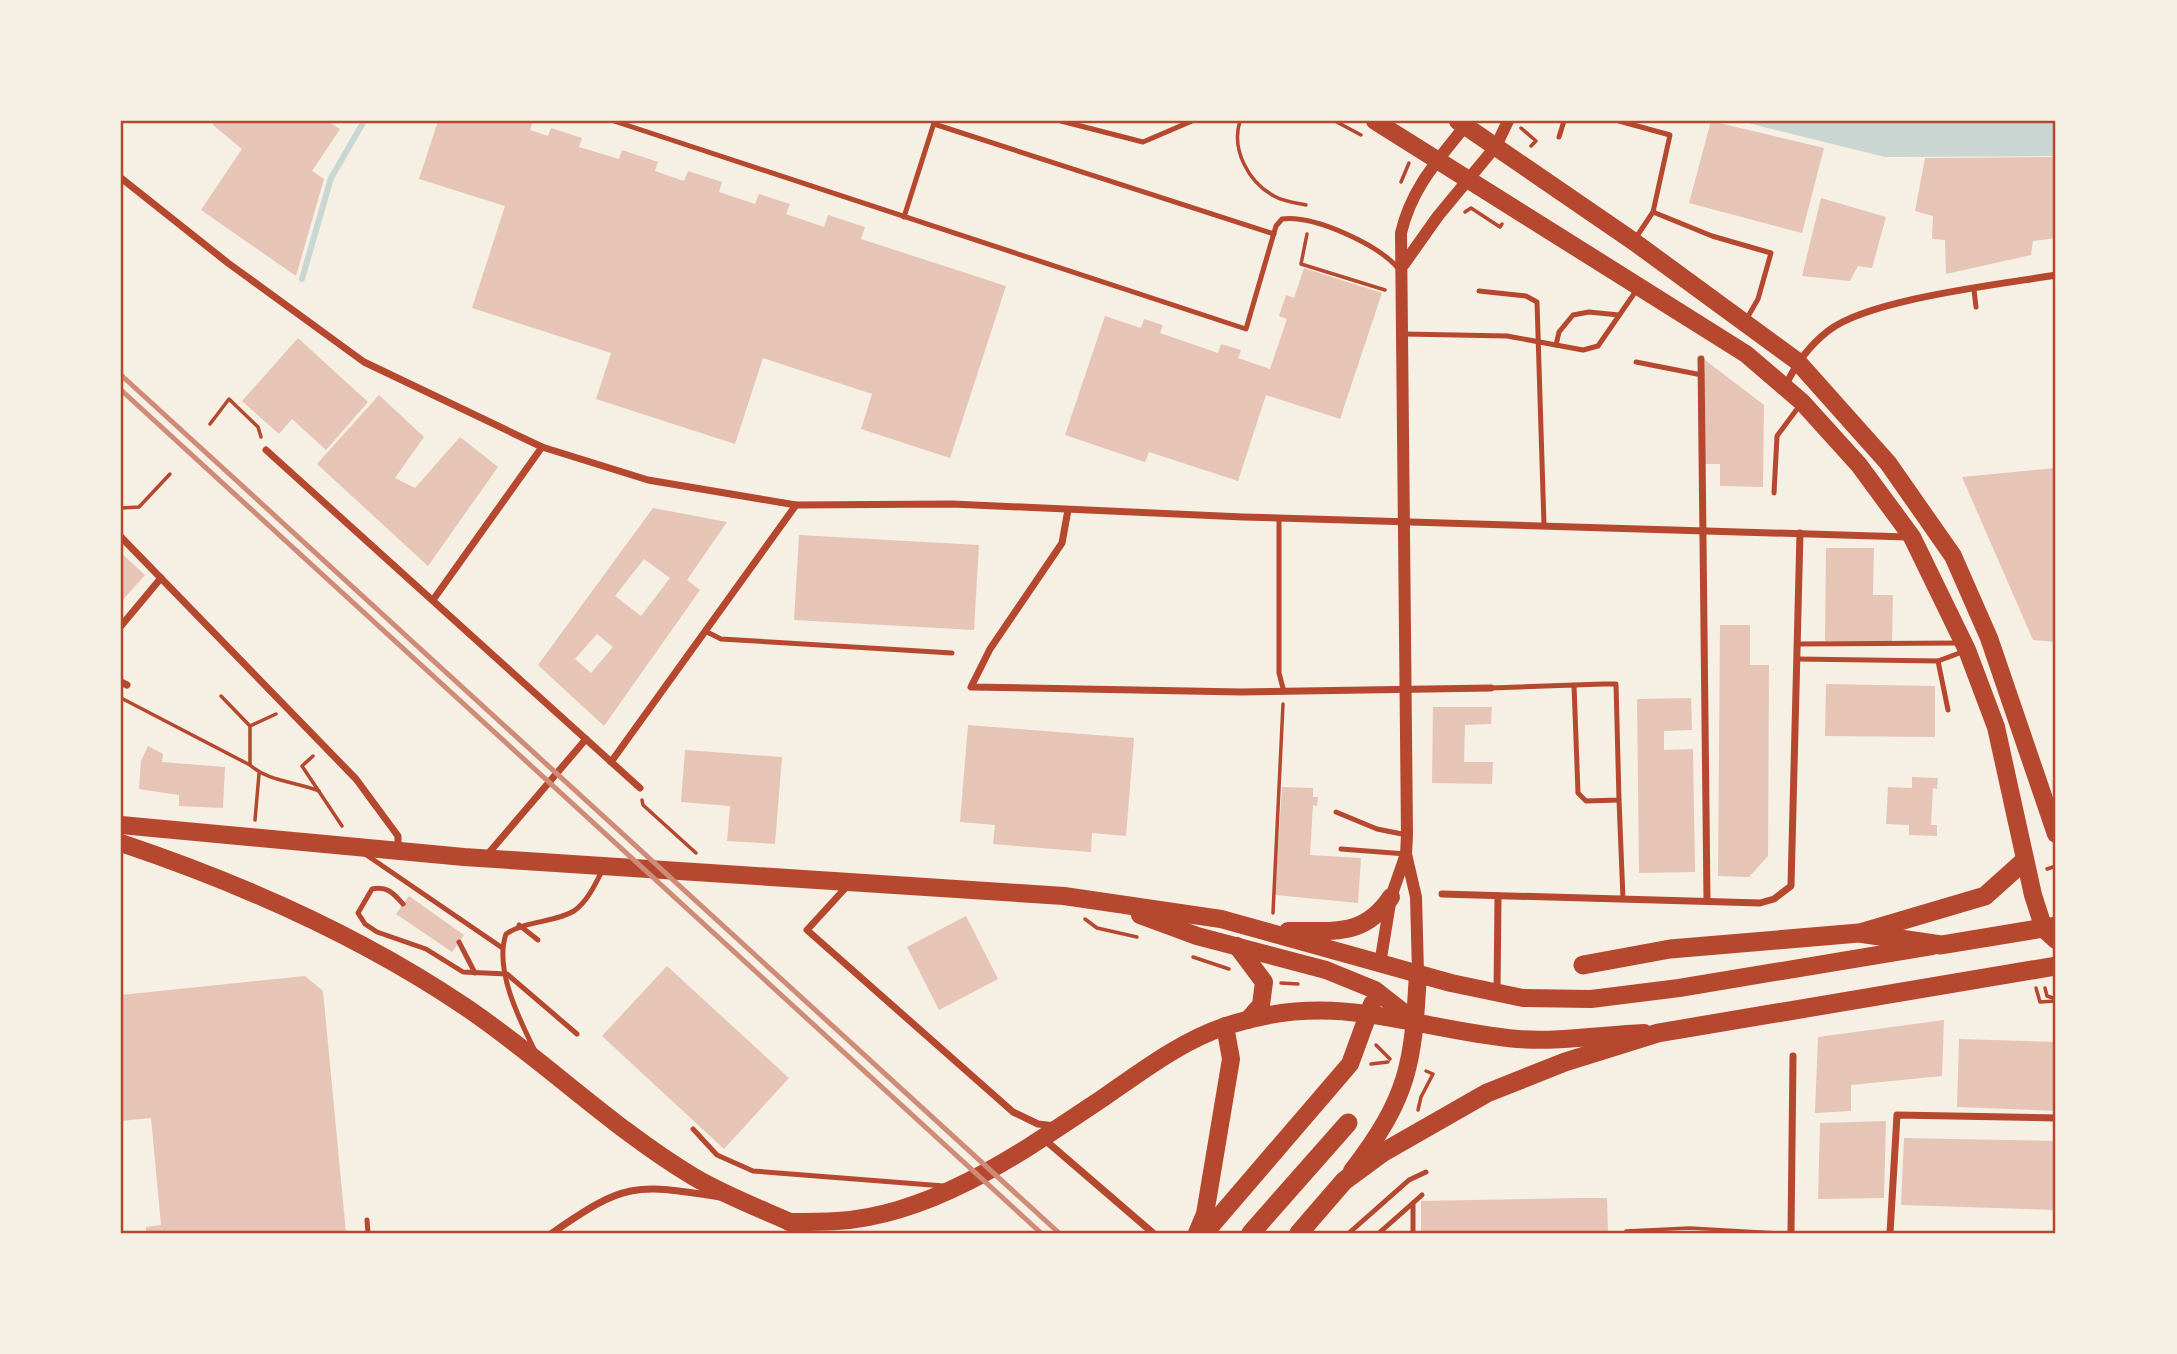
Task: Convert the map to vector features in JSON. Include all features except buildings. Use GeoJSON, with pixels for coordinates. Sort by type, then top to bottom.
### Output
{"type":"FeatureCollection","features":[{"type":"Feature","properties":{"kind":"highway"},"geometry":{"type":"LineString","coordinates":[[1583,965],[1671,948],[1859,933],[1985,896],[2024,861]]}},
{"type":"Feature","properties":{"kind":"highway"},"geometry":{"type":"LineString","coordinates":[[1859,933],[1941,945],[2052,932]]}},
{"type":"Feature","properties":{"kind":"highway"},"geometry":{"type":"LineString","coordinates":[[1298,1233],[1344,1181],[1425,1126],[1487,1093],[1565,1062],[1658,1033],[2056,966]]}},
{"type":"Feature","properties":{"kind":"highway"},"geometry":{"type":"LineString","coordinates":[[1251,1233],[1348,1123]]}},
{"type":"Feature","properties":{"kind":"main road"},"geometry":{"type":"LineString","coordinates":[[1374,121],[1746,354],[1802,402],[1859,465],[1912,537],[1966,647],[1996,727],[2024,861],[2052,932]]}},
{"type":"Feature","properties":{"kind":"main road"},"geometry":{"type":"LineString","coordinates":[[1464,122],[1797,361],[1888,463],[1953,556],[1989,638],[2056,834]]}},
{"type":"Feature","properties":{"kind":"main road"},"geometry":{"type":"LineString","coordinates":[[121,825],[484,858],[1064,896],[1221,919],[1380,964],[1497,994],[1523,998],[1591,999],[1941,945]]}},
{"type":"Feature","properties":{"kind":"main road"},"geometry":{"type":"LineString","coordinates":[[121,843],[167,859],[313,922],[394,962],[466,1007],[646,1144],[737,1200],[815,1233]]}},
{"type":"Feature","properties":{"kind":"main road"},"geometry":{"type":"LineString","coordinates":[[1270,931],[1350,930],[1377,915],[1391,897]]}},
{"type":"Feature","properties":{"kind":"main road"},"geometry":{"type":"LineString","coordinates":[[1107,903],[1197,936],[1326,970],[1375,990],[1415,1021]]}},
{"type":"Feature","properties":{"kind":"main road"},"geometry":{"type":"LineString","coordinates":[[1237,946],[1264,982],[1261,1004],[1248,1020]]}},
{"type":"Feature","properties":{"kind":"main road"},"geometry":{"type":"LineString","coordinates":[[1205,1233],[1350,1064],[1370,1013],[1380,964]]}},
{"type":"Feature","properties":{"kind":"main road"},"geometry":{"type":"LineString","coordinates":[[1344,1181],[1381,1133],[1396,1105],[1410,1066],[1418,973]]}},
{"type":"Feature","properties":{"kind":"main road"},"geometry":{"type":"LineString","coordinates":[[789,1222],[839,1222],[904,1207],[954,1187],[1043,1138],[1180,1047],[1225,1026],[1248,1020],[1319,1009],[1370,1013],[1519,1039],[1658,1033]]}},
{"type":"Feature","properties":{"kind":"main road"},"geometry":{"type":"LineString","coordinates":[[1197,1233],[1205,1214],[1231,1059],[1225,1026]]}},
{"type":"Feature","properties":{"kind":"street"},"geometry":{"type":"LineString","coordinates":[[1418,973],[1416,897],[1406,854],[1404,270],[1401,233],[1410,201],[1464,122]]}},
{"type":"Feature","properties":{"kind":"street"},"geometry":{"type":"LineString","coordinates":[[1404,270],[1468,180],[1513,123]]}},
{"type":"Feature","properties":{"kind":"street"},"geometry":{"type":"LineString","coordinates":[[121,178],[228,263],[364,362],[542,447],[648,480],[796,505],[951,504],[1912,537]]}},
{"type":"Feature","properties":{"kind":"street"},"geometry":{"type":"LineString","coordinates":[[1784,388],[1797,361],[1829,330],[1856,315],[2056,275]]}},
{"type":"Feature","properties":{"kind":"street"},"geometry":{"type":"LineString","coordinates":[[1701,359],[1707,901]]}},
{"type":"Feature","properties":{"kind":"street"},"geometry":{"type":"LineString","coordinates":[[432,600],[542,447]]}},
{"type":"Feature","properties":{"kind":"street"},"geometry":{"type":"LineString","coordinates":[[267,450],[640,788]]}},
{"type":"Feature","properties":{"kind":"street"},"geometry":{"type":"LineString","coordinates":[[611,762],[796,505]]}},
{"type":"Feature","properties":{"kind":"street"},"geometry":{"type":"LineString","coordinates":[[1068,510],[1062,543],[990,649],[971,687],[1284,692],[1491,688]]}},
{"type":"Feature","properties":{"kind":"street"},"geometry":{"type":"LineString","coordinates":[[1442,894],[1760,903],[1774,899],[1791,886],[1800,533]]}},
{"type":"Feature","properties":{"kind":"street"},"geometry":{"type":"LineString","coordinates":[[121,537],[355,779],[398,836],[398,850]]}},
{"type":"Feature","properties":{"kind":"street"},"geometry":{"type":"LineString","coordinates":[[121,626],[161,578]]}},
{"type":"Feature","properties":{"kind":"street"},"geometry":{"type":"LineString","coordinates":[[484,858],[586,739]]}},
{"type":"Feature","properties":{"kind":"street"},"geometry":{"type":"LineString","coordinates":[[1380,964],[1391,897],[1406,854]]}},
{"type":"Feature","properties":{"kind":"street"},"geometry":{"type":"LineString","coordinates":[[851,881],[807,930],[1013,1112],[1038,1124],[1060,1127]]}},
{"type":"Feature","properties":{"kind":"street"},"geometry":{"type":"LineString","coordinates":[[1497,994],[1498,896]]}},
{"type":"Feature","properties":{"kind":"street"},"geometry":{"type":"LineString","coordinates":[[1791,1233],[1793,1056]]}},
{"type":"Feature","properties":{"kind":"street"},"geometry":{"type":"LineString","coordinates":[[1890,1233],[1897,1115],[2056,1118]]}},
{"type":"Feature","properties":{"kind":"street"},"geometry":{"type":"LineString","coordinates":[[1043,1138],[1153,1233]]}},
{"type":"Feature","properties":{"kind":"street"},"geometry":{"type":"LineString","coordinates":[[552,1233],[616,1193],[646,1187],[737,1200]]}},
{"type":"Feature","properties":{"kind":"lane"},"geometry":{"type":"LineString","coordinates":[[614,121],[1246,329],[1274,234],[1282,219],[1296,217],[1371,246],[1404,270]]}},
{"type":"Feature","properties":{"kind":"lane"},"geometry":{"type":"LineString","coordinates":[[1061,121],[1143,142],[1192,121]]}},
{"type":"Feature","properties":{"kind":"lane"},"geometry":{"type":"LineString","coordinates":[[1559,136],[1564,121]]}},
{"type":"Feature","properties":{"kind":"lane"},"geometry":{"type":"LineString","coordinates":[[1619,121],[1670,135],[1653,212],[1633,241]]}},
{"type":"Feature","properties":{"kind":"lane"},"geometry":{"type":"LineString","coordinates":[[904,217],[934,122],[1274,234]]}},
{"type":"Feature","properties":{"kind":"lane"},"geometry":{"type":"LineString","coordinates":[[1653,212],[1675,218],[1712,236],[1771,253],[1758,299],[1745,322]]}},
{"type":"Feature","properties":{"kind":"lane"},"geometry":{"type":"LineString","coordinates":[[1404,334],[1466,334],[1584,350],[1598,346],[1638,288]]}},
{"type":"Feature","properties":{"kind":"lane"},"geometry":{"type":"LineString","coordinates":[[1974,290],[1976,307]]}},
{"type":"Feature","properties":{"kind":"lane"},"geometry":{"type":"LineString","coordinates":[[1479,291],[1533,298],[1538,302],[1544,525]]}},
{"type":"Feature","properties":{"kind":"lane"},"geometry":{"type":"LineString","coordinates":[[1556,345],[1559,332],[1573,315],[1589,312],[1619,315]]}},
{"type":"Feature","properties":{"kind":"lane"},"geometry":{"type":"LineString","coordinates":[[1636,362],[1702,375]]}},
{"type":"Feature","properties":{"kind":"lane"},"geometry":{"type":"LineString","coordinates":[[1774,493],[1777,436],[1802,402]]}},
{"type":"Feature","properties":{"kind":"lane"},"geometry":{"type":"LineString","coordinates":[[1279,517],[1279,673],[1284,692]]}},
{"type":"Feature","properties":{"kind":"lane"},"geometry":{"type":"LineString","coordinates":[[705,631],[721,639],[952,653]]}},
{"type":"Feature","properties":{"kind":"lane"},"geometry":{"type":"LineString","coordinates":[[1797,644],[1966,647]]}},
{"type":"Feature","properties":{"kind":"lane"},"geometry":{"type":"LineString","coordinates":[[1797,659],[1938,661],[1966,647]]}},
{"type":"Feature","properties":{"kind":"lane"},"geometry":{"type":"LineString","coordinates":[[1938,661],[1948,710]]}},
{"type":"Feature","properties":{"kind":"lane"},"geometry":{"type":"LineString","coordinates":[[1491,688],[1616,684],[1623,899]]}},
{"type":"Feature","properties":{"kind":"lane"},"geometry":{"type":"LineString","coordinates":[[1574,685],[1578,793],[1586,801],[1619,800]]}},
{"type":"Feature","properties":{"kind":"lane"},"geometry":{"type":"LineString","coordinates":[[1336,812],[1377,829],[1407,835]]}},
{"type":"Feature","properties":{"kind":"lane"},"geometry":{"type":"LineString","coordinates":[[354,846],[502,947]]}},
{"type":"Feature","properties":{"kind":"lane"},"geometry":{"type":"LineString","coordinates":[[1341,849],[1406,854]]}},
{"type":"Feature","properties":{"kind":"lane"},"geometry":{"type":"LineString","coordinates":[[541,1063],[524,1028],[507,974],[502,947],[506,934],[519,925],[573,911],[592,892],[606,865]]}},
{"type":"Feature","properties":{"kind":"lane"},"geometry":{"type":"LineString","coordinates":[[403,904],[388,888],[372,889],[358,913],[365,925],[377,932],[426,949],[463,972],[507,974],[577,1034]]}},
{"type":"Feature","properties":{"kind":"lane"},"geometry":{"type":"LineString","coordinates":[[519,925],[538,940]]}},
{"type":"Feature","properties":{"kind":"lane"},"geometry":{"type":"LineString","coordinates":[[459,942],[475,973]]}},
{"type":"Feature","properties":{"kind":"lane"},"geometry":{"type":"LineString","coordinates":[[693,1129],[707,1141],[717,1155],[753,1171],[954,1187]]}},
{"type":"Feature","properties":{"kind":"lane"},"geometry":{"type":"LineString","coordinates":[[1349,1233],[1409,1180],[1426,1172]]}},
{"type":"Feature","properties":{"kind":"lane"},"geometry":{"type":"LineString","coordinates":[[1380,1233],[1422,1195]]}},
{"type":"Feature","properties":{"kind":"lane"},"geometry":{"type":"LineString","coordinates":[[1413,1203],[1413,1233]]}},
{"type":"Feature","properties":{"kind":"lane"},"geometry":{"type":"LineString","coordinates":[[367,1220],[368,1233]]}},
{"type":"Feature","properties":{"kind":"path"},"geometry":{"type":"LineString","coordinates":[[1240,121],[1237,151],[1251,175],[1274,197],[1314,208]]}},
{"type":"Feature","properties":{"kind":"path"},"geometry":{"type":"LineString","coordinates":[[1513,123],[1536,141],[1518,161]]}},
{"type":"Feature","properties":{"kind":"path"},"geometry":{"type":"LineString","coordinates":[[1310,222],[1301,264],[1403,296]]}},
{"type":"Feature","properties":{"kind":"path"},"geometry":{"type":"LineString","coordinates":[[210,424],[229,399],[258,427],[267,450]]}},
{"type":"Feature","properties":{"kind":"path"},"geometry":{"type":"LineString","coordinates":[[121,508],[139,507],[170,474]]}},
{"type":"Feature","properties":{"kind":"path"},"geometry":{"type":"LineString","coordinates":[[124,684],[121,698],[250,765],[259,774],[300,783],[319,791]]}},
{"type":"Feature","properties":{"kind":"path"},"geometry":{"type":"LineString","coordinates":[[1270,931],[1284,692]]}},
{"type":"Feature","properties":{"kind":"path"},"geometry":{"type":"LineString","coordinates":[[221,696],[250,726],[250,765]]}},
{"type":"Feature","properties":{"kind":"path"},"geometry":{"type":"LineString","coordinates":[[250,726],[288,709]]}},
{"type":"Feature","properties":{"kind":"path"},"geometry":{"type":"LineString","coordinates":[[323,746],[302,766],[354,846]]}},
{"type":"Feature","properties":{"kind":"path"},"geometry":{"type":"LineString","coordinates":[[255,836],[254,802],[259,774]]}},
{"type":"Feature","properties":{"kind":"path"},"geometry":{"type":"LineString","coordinates":[[640,788],[643,805],[718,872]]}},
{"type":"Feature","properties":{"kind":"path"},"geometry":{"type":"LineString","coordinates":[[1079,915],[1097,928],[1138,937]]}},
{"type":"Feature","properties":{"kind":"path"},"geometry":{"type":"LineString","coordinates":[[1189,954],[1238,972],[1245,980],[1302,985]]}},
{"type":"Feature","properties":{"kind":"path"},"geometry":{"type":"LineString","coordinates":[[2039,1002],[2056,1002]]}},
{"type":"Feature","properties":{"kind":"path"},"geometry":{"type":"LineString","coordinates":[[1362,1039],[1376,1044],[1391,1061]]}},
{"type":"Feature","properties":{"kind":"path"},"geometry":{"type":"LineString","coordinates":[[1626,1231],[1690,1228],[1785,1233]]}},
{"type":"Feature","properties":{"kind":"shaded area"},"geometry":{"type":"Polygon","coordinates":[[[1740,121],[2056,121],[2056,156],[1885,157],[1740,121]]]}},
{"type":"Feature","properties":{"kind":"waterway"},"geometry":{"type":"LineString","coordinates":[[302,279],[331,178],[364,121]]}},
{"type":"Feature","properties":{"kind":"railway"},"geometry":{"type":"LineString","coordinates":[[121,375],[1059,1233]]}},
{"type":"Feature","properties":{"kind":"railway"},"geometry":{"type":"LineString","coordinates":[[121,390],[1041,1233]]}}]}
